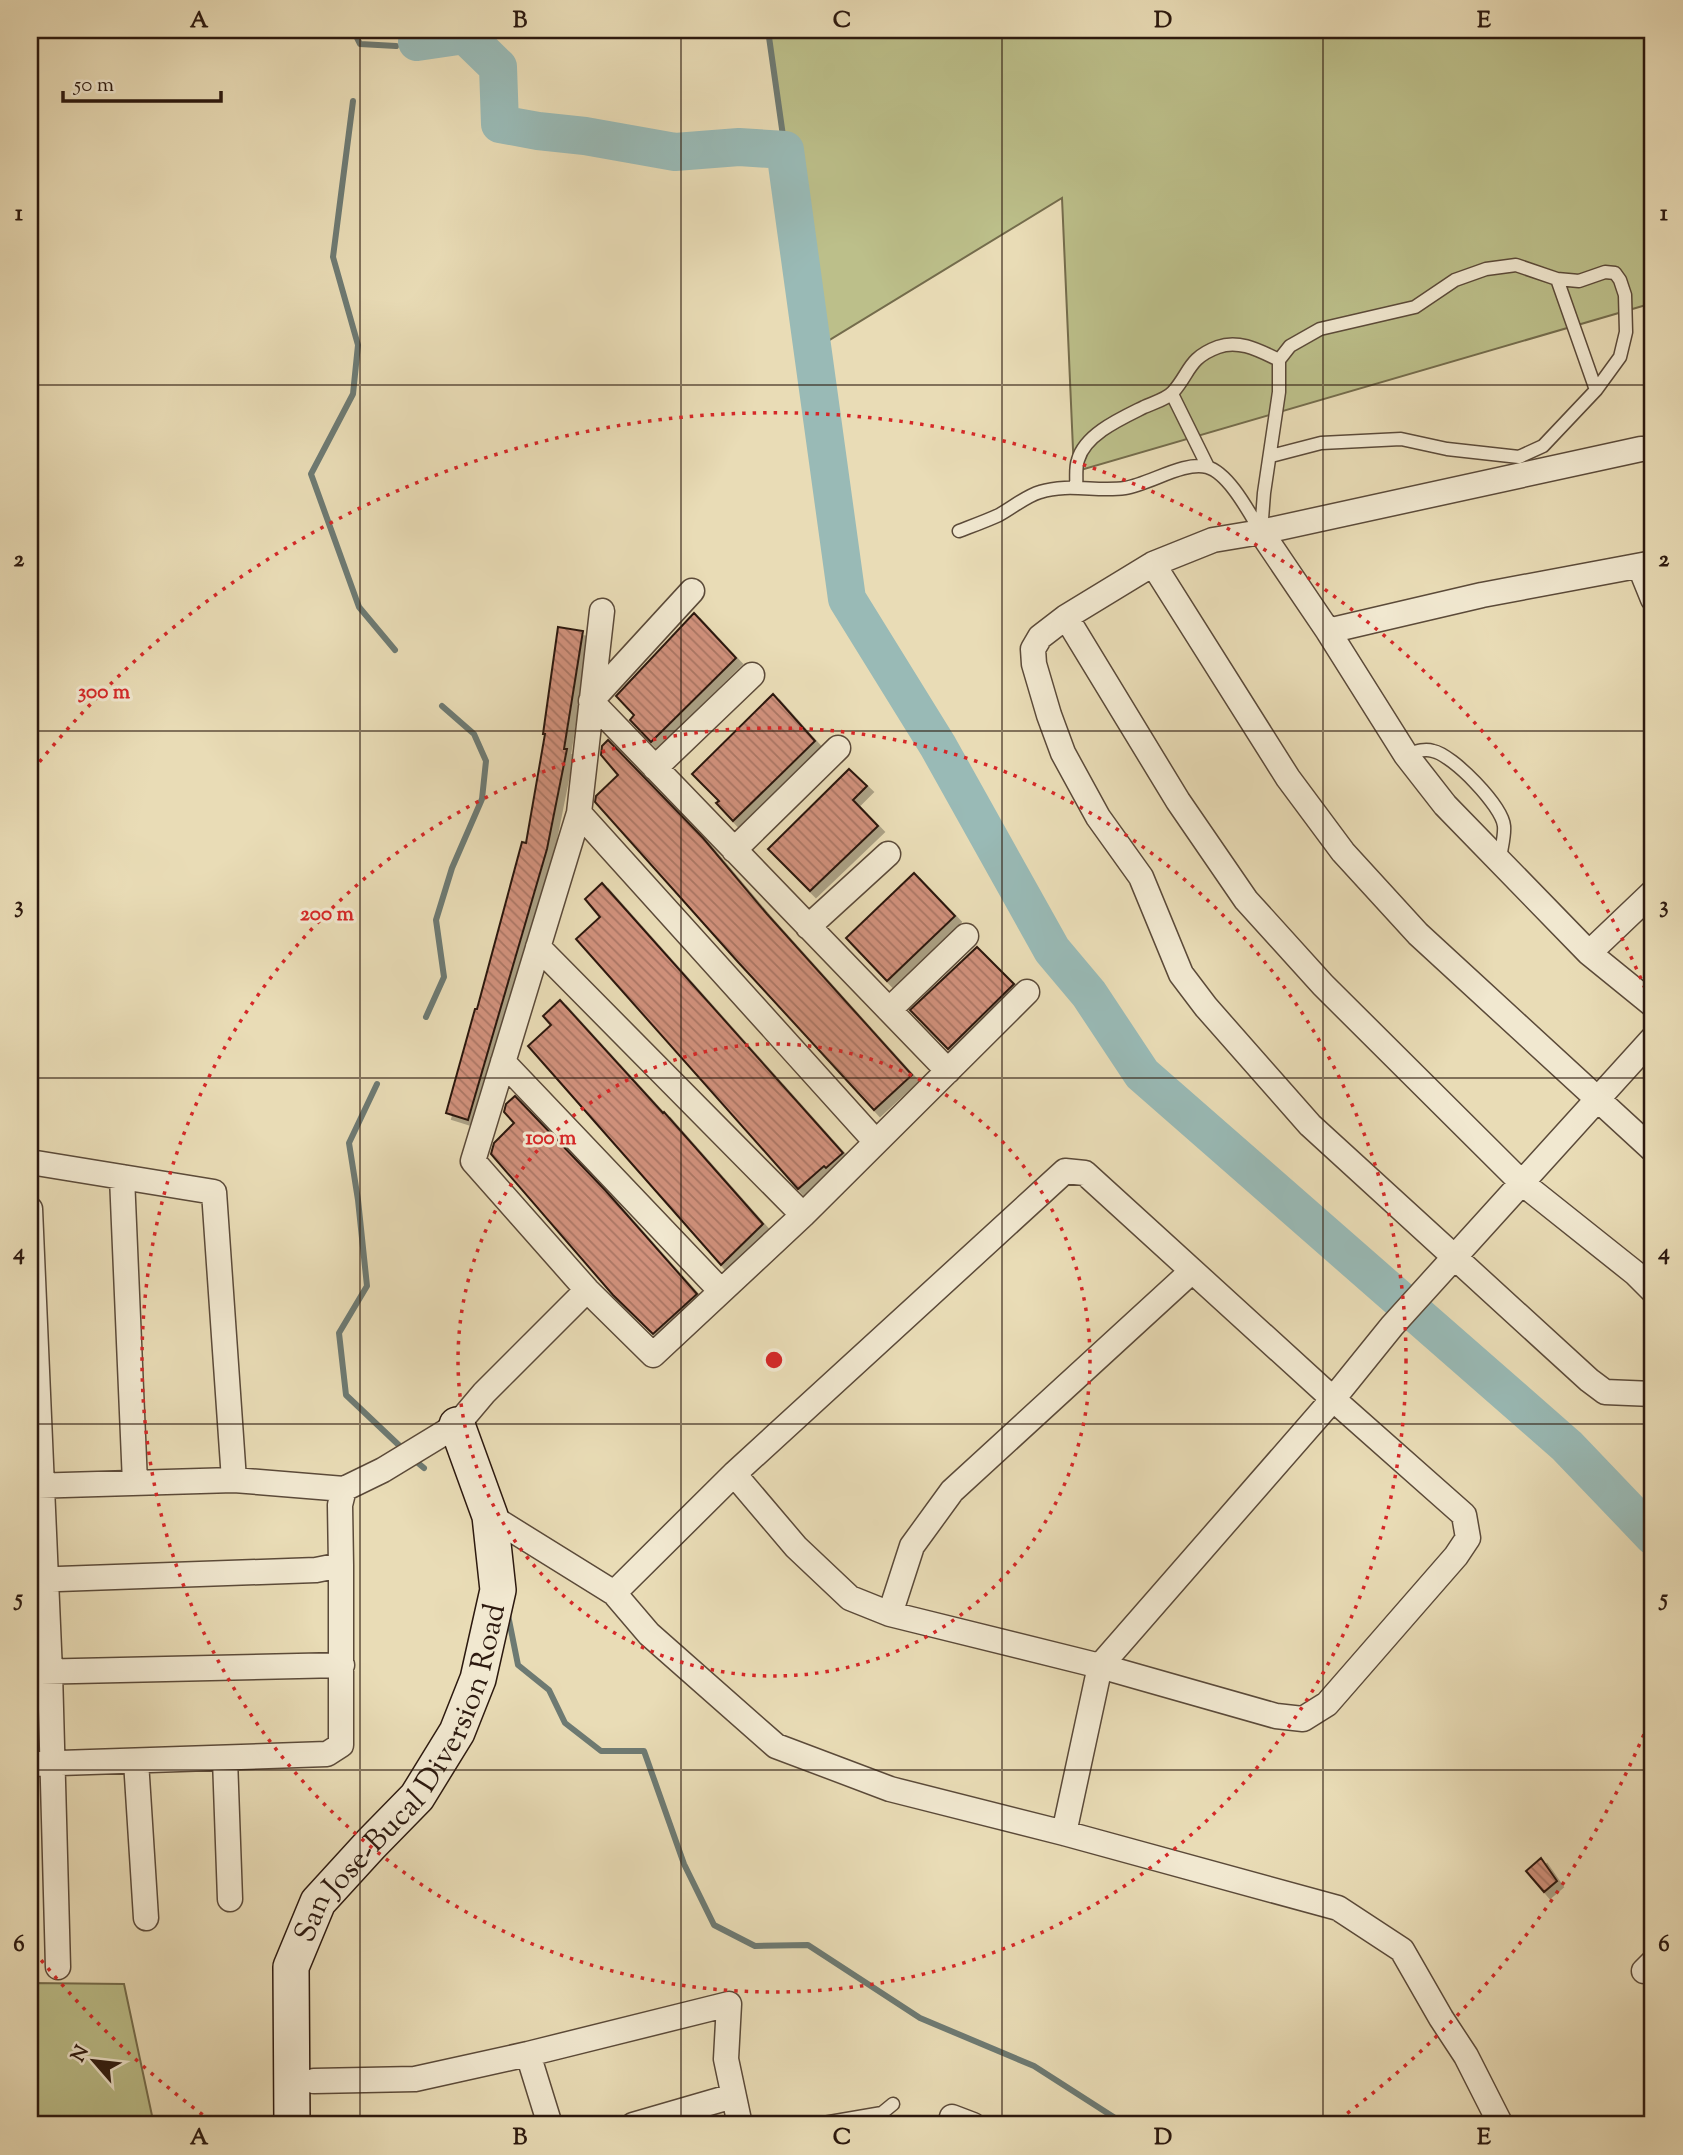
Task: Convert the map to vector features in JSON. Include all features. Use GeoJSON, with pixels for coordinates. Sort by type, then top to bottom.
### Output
{"type":"FeatureCollection","features":[{"type":"Feature","properties":{"kind":"main road","name":"San Jose-Bucal Diversion Road"},"geometry":{"type":"LineString","coordinates":[[292,2125],[291,1967],[318,1902],[417,1797],[457,1732],[478,1679],[498,1590],[490,1516],[457,1424]]}},
{"type":"Feature","properties":{"kind":"street"},"geometry":{"type":"LineString","coordinates":[[1653,450],[1641,449],[1261,532],[1213,540],[1153,564],[1066,617],[1040,636],[1033,649],[1040,690],[1063,753],[1092,807],[1141,877],[1181,974],[1206,1006],[1310,1125],[1605,1392],[1653,1394]]}},
{"type":"Feature","properties":{"kind":"street"},"geometry":{"type":"LineString","coordinates":[[1261,532],[1328,631],[1406,755],[1445,805],[1589,953],[1653,1005]]}},
{"type":"Feature","properties":{"kind":"street"},"geometry":{"type":"LineString","coordinates":[[1153,564],[1288,778],[1343,852],[1418,934],[1653,1150]]}},
{"type":"Feature","properties":{"kind":"street"},"geometry":{"type":"LineString","coordinates":[[1328,631],[1482,595],[1647,565],[1653,599]]}},
{"type":"Feature","properties":{"kind":"street"},"geometry":{"type":"LineString","coordinates":[[591,701],[692,590]]}},
{"type":"Feature","properties":{"kind":"street"},"geometry":{"type":"LineString","coordinates":[[602,611],[579,813],[473,1161],[587,1290],[653,1355],[803,1215],[1027,992]]}},
{"type":"Feature","properties":{"kind":"street"},"geometry":{"type":"LineString","coordinates":[[1066,617],[1178,801],[1246,900],[1323,985],[1522,1183],[1635,1273],[1653,1291]]}},
{"type":"Feature","properties":{"kind":"street"},"geometry":{"type":"LineString","coordinates":[[655,768],[752,675]]}},
{"type":"Feature","properties":{"kind":"street"},"geometry":{"type":"LineString","coordinates":[[591,701],[948,1071]]}},
{"type":"Feature","properties":{"kind":"street"},"geometry":{"type":"LineString","coordinates":[[734,850],[838,748]]}},
{"type":"Feature","properties":{"kind":"street"},"geometry":{"type":"LineString","coordinates":[[579,813],[876,1142]]}},
{"type":"Feature","properties":{"kind":"street"},"geometry":{"type":"LineString","coordinates":[[808,927],[888,854]]}},
{"type":"Feature","properties":{"kind":"street"},"geometry":{"type":"LineString","coordinates":[[1589,953],[1653,892]]}},
{"type":"Feature","properties":{"kind":"street"},"geometry":{"type":"LineString","coordinates":[[889,1010],[966,936]]}},
{"type":"Feature","properties":{"kind":"street"},"geometry":{"type":"LineString","coordinates":[[538,947],[803,1215]]}},
{"type":"Feature","properties":{"kind":"street"},"geometry":{"type":"LineString","coordinates":[[1064,1833],[1100,1666],[1392,1326],[1653,1038]]}},
{"type":"Feature","properties":{"kind":"street"},"geometry":{"type":"LineString","coordinates":[[503,1062],[720,1290]]}},
{"type":"Feature","properties":{"kind":"street"},"geometry":{"type":"LineString","coordinates":[[30,1162],[214,1192],[234,1480]]}},
{"type":"Feature","properties":{"kind":"street"},"geometry":{"type":"LineString","coordinates":[[614,1593],[734,1474],[1065,1171],[1084,1174],[1464,1515],[1468,1538],[1456,1556],[1326,1704],[1303,1719],[1276,1716],[1100,1666],[890,1614],[850,1598],[796,1547],[734,1474]]}},
{"type":"Feature","properties":{"kind":"street"},"geometry":{"type":"LineString","coordinates":[[122,1177],[135,1483]]}},
{"type":"Feature","properties":{"kind":"street"},"geometry":{"type":"LineString","coordinates":[[30,1209],[42,1764],[58,1967]]}},
{"type":"Feature","properties":{"kind":"street"},"geometry":{"type":"LineString","coordinates":[[890,1614],[912,1546],[952,1491],[1192,1272]]}},
{"type":"Feature","properties":{"kind":"street"},"geometry":{"type":"LineString","coordinates":[[36,1486],[234,1480],[344,1489],[427,1444],[457,1424],[484,1393],[587,1290]]}},
{"type":"Feature","properties":{"kind":"street"},"geometry":{"type":"LineString","coordinates":[[42,1764],[327,1754],[341,1745],[340,1505],[344,1489]]}},
{"type":"Feature","properties":{"kind":"street"},"geometry":{"type":"LineString","coordinates":[[490,1516],[614,1593],[649,1634],[776,1746],[891,1789],[1338,1908],[1402,1950],[1466,2056],[1501,2125]]}},
{"type":"Feature","properties":{"kind":"street"},"geometry":{"type":"LineString","coordinates":[[38,1579],[316,1570],[341,1565]]}},
{"type":"Feature","properties":{"kind":"street"},"geometry":{"type":"LineString","coordinates":[[40,1672],[342,1665]]}},
{"type":"Feature","properties":{"kind":"street"},"geometry":{"type":"LineString","coordinates":[[225,1759],[230,1899]]}},
{"type":"Feature","properties":{"kind":"street"},"geometry":{"type":"LineString","coordinates":[[136,1761],[146,1918]]}},
{"type":"Feature","properties":{"kind":"street"},"geometry":{"type":"LineString","coordinates":[[314,2081],[415,2079],[729,2004],[726,2059],[740,2125]]}},
{"type":"Feature","properties":{"kind":"street"},"geometry":{"type":"LineString","coordinates":[[528,2054],[550,2125]]}},
{"type":"Feature","properties":{"kind":"street"},"geometry":{"type":"LineString","coordinates":[[634,2125],[733,2096]]}},
{"type":"Feature","properties":{"kind":"lane"},"geometry":{"type":"LineString","coordinates":[[1261,532],[1279,392],[1279,360],[1290,346],[1320,329],[1415,307],[1455,280],[1486,270],[1516,265],[1557,279],[1578,281],[1605,272],[1615,273],[1620,280],[1625,295],[1626,332],[1620,357],[1596,390],[1543,446],[1518,457],[1447,449],[1401,439],[1321,443],[1271,456]]}},
{"type":"Feature","properties":{"kind":"lane"},"geometry":{"type":"LineString","coordinates":[[1557,279],[1596,390]]}},
{"type":"Feature","properties":{"kind":"lane"},"geometry":{"type":"LineString","coordinates":[[1076,487],[1077,461],[1083,449],[1099,433],[1130,414],[1172,394],[1189,366],[1219,346],[1251,346],[1279,360]]}},
{"type":"Feature","properties":{"kind":"lane"},"geometry":{"type":"LineString","coordinates":[[1172,394],[1208,467],[1226,480],[1243,501],[1261,532]]}},
{"type":"Feature","properties":{"kind":"lane"},"geometry":{"type":"LineString","coordinates":[[959,531],[998,515],[1038,492],[1076,487],[1124,488],[1156,480],[1186,468],[1208,467]]}},
{"type":"Feature","properties":{"kind":"lane"},"geometry":{"type":"LineString","coordinates":[[1406,755],[1424,749],[1436,751],[1450,759],[1474,782],[1499,811],[1504,826],[1500,860]]}},
{"type":"Feature","properties":{"kind":"lane"},"geometry":{"type":"LineString","coordinates":[[812,2125],[882,2113],[893,2104]]}},
{"type":"Feature","properties":{"kind":"green space"},"geometry":{"type":"Polygon","coordinates":[[[768,30],[1653,30],[1653,303],[1074,472],[1062,198],[813,350],[768,30]]]}},
{"type":"Feature","properties":{"kind":"green space"},"geometry":{"type":"Polygon","coordinates":[[[30,1983],[124,1984],[154,2125],[30,2125],[30,1983]]]}},
{"type":"Feature","properties":{"kind":"building"},"geometry":{"type":"Polygon","coordinates":[[[694,613],[736,658],[651,742],[630,720],[634,715],[616,696],[694,613]]]}},
{"type":"Feature","properties":{"kind":"building"},"geometry":{"type":"Polygon","coordinates":[[[558,627],[583,631],[564,749],[567,749],[547,849],[468,1120],[446,1113],[522,842],[526,843],[545,734],[558,627]]]}},
{"type":"Feature","properties":{"kind":"building"},"geometry":{"type":"Polygon","coordinates":[[[773,694],[815,741],[733,821],[716,803],[719,801],[692,774],[773,694]]]}},
{"type":"Feature","properties":{"kind":"building"},"geometry":{"type":"Polygon","coordinates":[[[608,740],[703,838],[767,914],[912,1075],[874,1110],[595,802],[596,796],[618,775],[601,755],[602,746],[608,740]]]}},
{"type":"Feature","properties":{"kind":"building"},"geometry":{"type":"Polygon","coordinates":[[[849,769],[867,786],[853,800],[878,826],[810,891],[768,849],[849,769]]]}},
{"type":"Feature","properties":{"kind":"building"},"geometry":{"type":"Polygon","coordinates":[[[914,873],[955,916],[887,981],[846,938],[914,873]]]}},
{"type":"Feature","properties":{"kind":"building"},"geometry":{"type":"Polygon","coordinates":[[[602,883],[843,1153],[798,1189],[576,939],[600,917],[585,899],[602,883]]]}},
{"type":"Feature","properties":{"kind":"building"},"geometry":{"type":"Polygon","coordinates":[[[977,947],[1014,984],[948,1049],[910,1010],[977,947]]]}},
{"type":"Feature","properties":{"kind":"building"},"geometry":{"type":"Polygon","coordinates":[[[560,1000],[763,1224],[721,1265],[528,1046],[551,1025],[543,1016],[560,1000]]]}},
{"type":"Feature","properties":{"kind":"building"},"geometry":{"type":"Polygon","coordinates":[[[515,1096],[605,1190],[697,1294],[653,1334],[613,1295],[491,1154],[494,1143],[514,1123],[504,1112],[506,1104],[515,1096]]]}},
{"type":"Feature","properties":{"kind":"building"},"geometry":{"type":"Polygon","coordinates":[[[1541,1858],[1557,1881],[1544,1892],[1526,1871],[1541,1858]]]}},
{"type":"Feature","properties":{"kind":"waterway"},"geometry":{"type":"LineString","coordinates":[[353,30],[360,44],[396,46]]}},
{"type":"Feature","properties":{"kind":"waterway"},"geometry":{"type":"LineString","coordinates":[[768,30],[785,150]]}},
{"type":"Feature","properties":{"kind":"waterway"},"geometry":{"type":"LineString","coordinates":[[417,42],[465,35],[498,67],[500,124],[675,152],[739,147],[785,150],[847,599],[938,746],[1052,950],[1089,994],[1142,1074],[1567,1446],[1653,1536]]}},
{"type":"Feature","properties":{"kind":"waterway"},"geometry":{"type":"LineString","coordinates":[[353,101],[333,257],[358,345],[353,394],[311,474],[359,607],[395,650]]}},
{"type":"Feature","properties":{"kind":"waterway"},"geometry":{"type":"LineString","coordinates":[[426,1017],[444,977],[436,920],[452,868],[482,799],[486,761],[474,734],[442,706]]}},
{"type":"Feature","properties":{"kind":"waterway"},"geometry":{"type":"LineString","coordinates":[[377,1084],[349,1143],[367,1286],[339,1333],[346,1395],[404,1450]]}},
{"type":"Feature","properties":{"kind":"waterway"},"geometry":{"type":"LineString","coordinates":[[412,1458],[424,1468]]}},
{"type":"Feature","properties":{"kind":"waterway"},"geometry":{"type":"LineString","coordinates":[[508,1615],[518,1665],[549,1690],[565,1723],[601,1751],[644,1751],[684,1864],[714,1925],[755,1946],[808,1945],[920,2018],[1034,2066],[1126,2125]]}}]}
